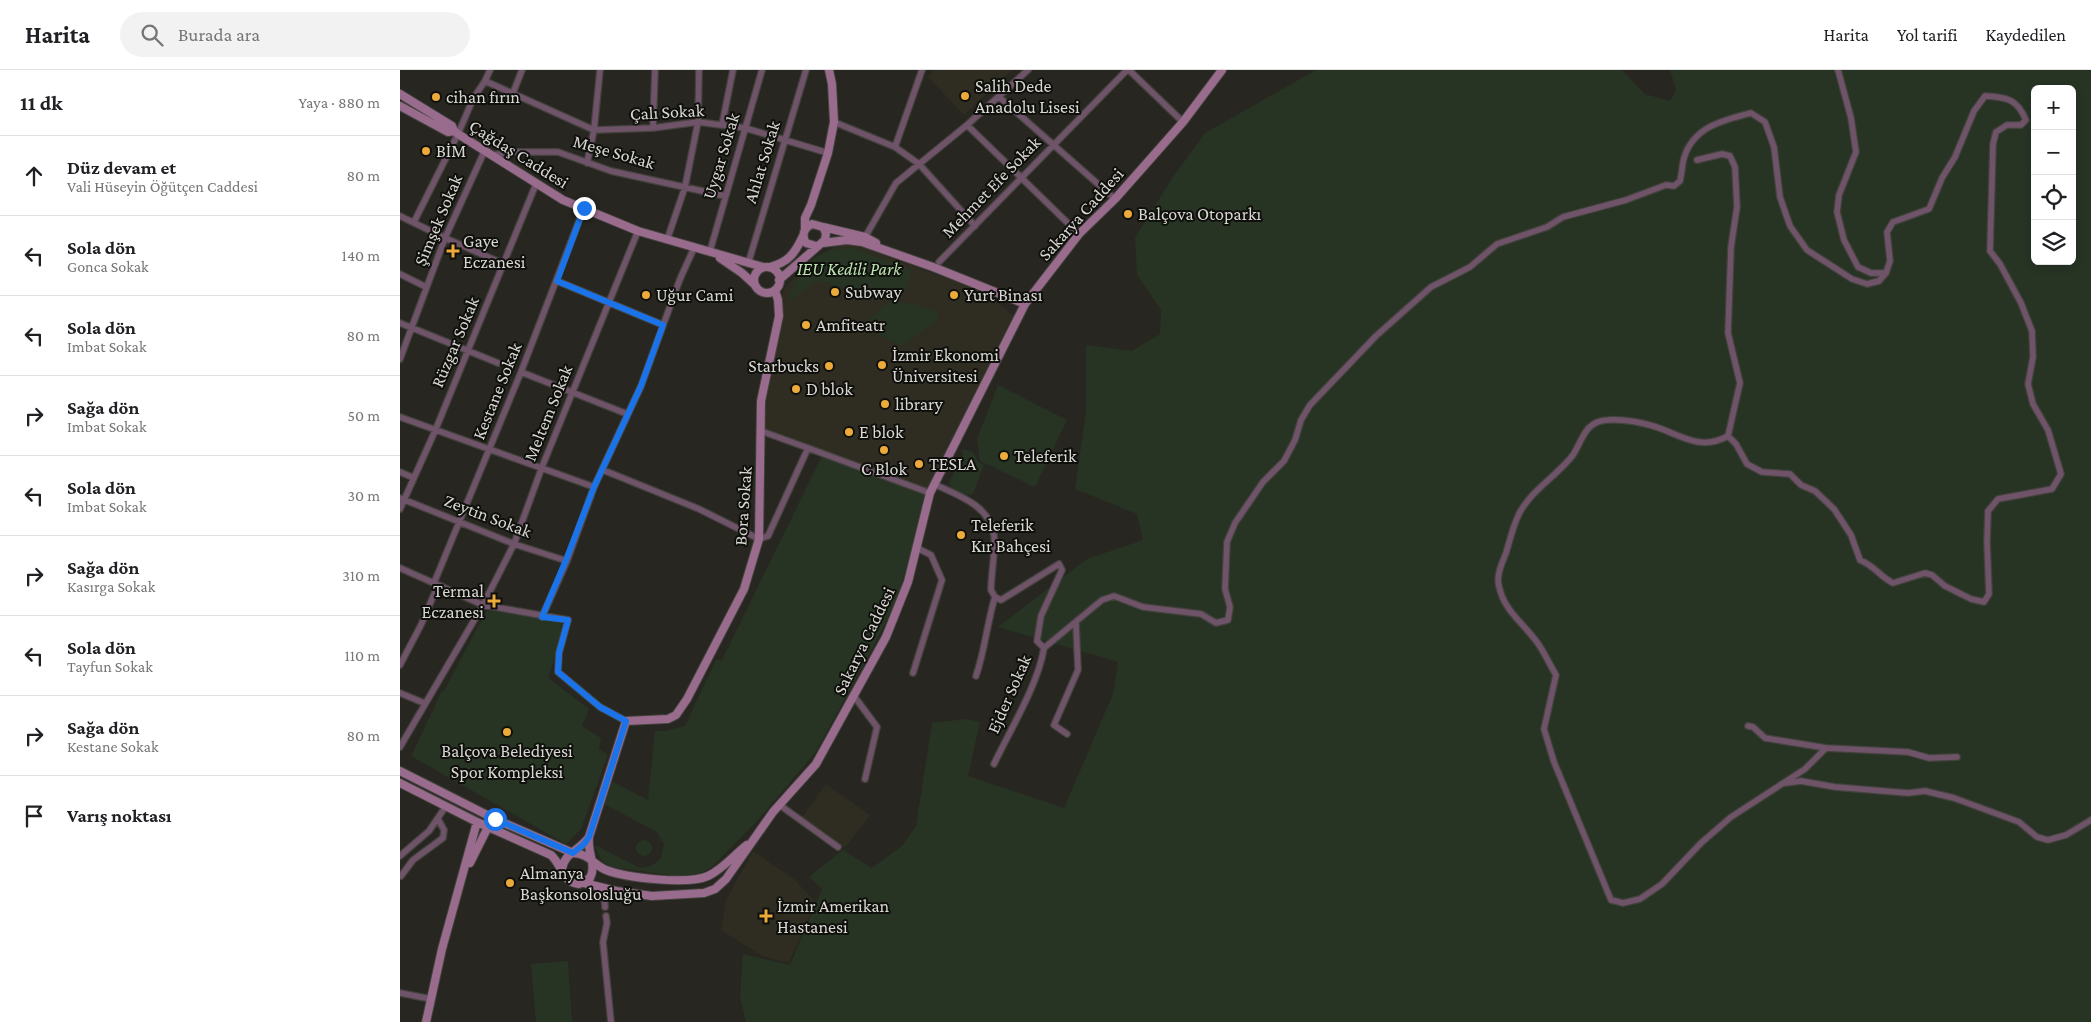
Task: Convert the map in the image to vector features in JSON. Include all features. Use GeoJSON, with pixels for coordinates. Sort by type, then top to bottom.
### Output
{"type":"FeatureCollection","features":[{"type":"Feature","properties":{"kind":"main road"},"geometry":{"type":"LineString","coordinates":[[829,70],[832,84],[834,122],[828,153],[805,218],[804,232],[806,243],[819,245],[847,240],[864,240]]}},
{"type":"Feature","properties":{"kind":"main road","name":"Sakarya Caddesi"},"geometry":{"type":"LineString","coordinates":[[584,883],[604,889],[652,896],[670,896],[710,891],[726,879],[773,812],[781,806],[816,764],[886,637],[908,582],[930,493],[1025,304],[1079,234],[1115,199],[1183,122],[1222,70]]}},
{"type":"Feature","properties":{"kind":"main road","name":"Çağdaş Caddesi"},"geometry":{"type":"LineString","coordinates":[[400,94],[452,126],[456,133]]}},
{"type":"Feature","properties":{"kind":"main road","name":"Çağdaş Caddesi"},"geometry":{"type":"LineString","coordinates":[[400,106],[448,132],[456,133],[563,200],[638,231],[767,268]]}},
{"type":"Feature","properties":{"kind":"main road"},"geometry":{"type":"LineString","coordinates":[[811,205],[819,225],[826,233],[819,245],[779,280],[774,290],[763,292],[754,285],[754,276],[790,258],[804,232],[819,225],[864,240],[890,252],[1025,304]]}},
{"type":"Feature","properties":{"kind":"main road","name":"Çağdaş Caddesi"},"geometry":{"type":"LineString","coordinates":[[710,251],[735,268],[754,285]]}},
{"type":"Feature","properties":{"kind":"main road"},"geometry":{"type":"LineString","coordinates":[[767,268],[777,272],[779,280]]}},
{"type":"Feature","properties":{"kind":"main road","name":"Bora Sokak"},"geometry":{"type":"LineString","coordinates":[[626,721],[661,721],[672,718],[680,709],[744,589],[759,539],[761,401],[779,316],[778,300],[774,290]]}},
{"type":"Feature","properties":{"kind":"main road"},"geometry":{"type":"LineString","coordinates":[[400,783],[477,822],[551,855],[559,861],[564,877],[575,883],[584,883],[590,878],[592,873],[587,848],[589,837],[626,721]]}},
{"type":"Feature","properties":{"kind":"main road"},"geometry":{"type":"LineString","coordinates":[[400,771],[495,819],[573,853],[584,854],[591,861]]}},
{"type":"Feature","properties":{"kind":"main road"},"geometry":{"type":"LineString","coordinates":[[477,822],[495,819]]}},
{"type":"Feature","properties":{"kind":"main road"},"geometry":{"type":"LineString","coordinates":[[426,1022],[477,822]]}},
{"type":"Feature","properties":{"kind":"main road"},"geometry":{"type":"LineString","coordinates":[[462,880],[488,827]]}},
{"type":"Feature","properties":{"kind":"main road"},"geometry":{"type":"LineString","coordinates":[[562,871],[564,861],[568,855],[584,844],[589,837]]}},
{"type":"Feature","properties":{"kind":"main road","name":"Sakarya Caddesi"},"geometry":{"type":"LineString","coordinates":[[591,861],[604,869],[617,872],[659,879],[693,880],[709,876],[752,840]]}},
{"type":"Feature","properties":{"kind":"street"},"geometry":{"type":"LineString","coordinates":[[513,93],[522,70]]}},
{"type":"Feature","properties":{"kind":"street"},"geometry":{"type":"LineString","coordinates":[[587,163],[594,130],[600,70]]}},
{"type":"Feature","properties":{"kind":"street"},"geometry":{"type":"LineString","coordinates":[[654,128],[655,70]]}},
{"type":"Feature","properties":{"kind":"street"},"geometry":{"type":"LineString","coordinates":[[667,240],[685,186],[698,122],[699,70]]}},
{"type":"Feature","properties":{"kind":"street"},"geometry":{"type":"LineString","coordinates":[[722,125],[733,70]]}},
{"type":"Feature","properties":{"kind":"street","name":"Uygar Sokak"},"geometry":{"type":"LineString","coordinates":[[710,251],[762,70]]}},
{"type":"Feature","properties":{"kind":"street","name":"Ahlat Sokak"},"geometry":{"type":"LineString","coordinates":[[748,264],[806,70]]}},
{"type":"Feature","properties":{"kind":"street"},"geometry":{"type":"LineString","coordinates":[[895,147],[922,70]]}},
{"type":"Feature","properties":{"kind":"street"},"geometry":{"type":"LineString","coordinates":[[864,240],[896,183],[967,125],[1027,70]]}},
{"type":"Feature","properties":{"kind":"street"},"geometry":{"type":"LineString","coordinates":[[1128,70],[1183,122]]}},
{"type":"Feature","properties":{"kind":"street","name":"Mehmet Efe Sokak"},"geometry":{"type":"LineString","coordinates":[[939,262],[1128,70]]}},
{"type":"Feature","properties":{"kind":"street"},"geometry":{"type":"LineString","coordinates":[[1838,70],[1851,118],[1856,152],[1839,196],[1837,212],[1844,240],[1858,268],[1871,273],[1886,273]]}},
{"type":"Feature","properties":{"kind":"street"},"geometry":{"type":"LineString","coordinates":[[414,222],[473,99],[485,81],[487,71]]}},
{"type":"Feature","properties":{"kind":"street"},"geometry":{"type":"LineString","coordinates":[[485,81],[594,130]]}},
{"type":"Feature","properties":{"kind":"street"},"geometry":{"type":"LineString","coordinates":[[1044,648],[1076,624],[1102,600],[1114,596],[1143,607],[1201,614],[1216,623],[1228,620],[1230,607],[1225,589],[1227,542],[1234,523],[1262,482],[1284,461],[1295,440],[1301,420],[1310,405],[1376,336],[1431,286],[1470,267],[1497,244],[1547,227],[1563,216],[1626,200],[1666,186],[1674,186],[1680,180],[1684,156],[1690,143],[1704,129],[1730,118],[1751,113],[1764,122],[1774,147],[1780,197],[1790,226],[1807,250],[1852,279],[1867,284],[1879,281],[1886,273],[1890,260],[1887,232],[1893,222],[1929,209],[1942,178],[1955,157],[1974,110],[1986,96],[2004,97],[2020,107],[2026,120],[2021,125],[2007,125],[1996,132],[1993,144],[1990,250],[2000,264],[2021,303],[2032,330],[2033,357],[2028,384],[2033,404],[2048,430],[2061,474],[2052,489],[1998,499],[1988,511],[1989,594],[1984,602],[1971,599],[1945,586],[1932,575],[1925,573],[1893,583],[1884,579],[1872,565],[1860,560],[1852,534],[1834,509],[1815,490],[1801,485],[1790,474],[1762,472],[1747,464],[1736,444],[1728,436]]}},
{"type":"Feature","properties":{"kind":"street"},"geometry":{"type":"LineString","coordinates":[[999,97],[1115,199]]}},
{"type":"Feature","properties":{"kind":"street","name":"Çalı Sokak"},"geometry":{"type":"LineString","coordinates":[[594,130],[654,128],[698,122],[746,128],[828,153]]}},
{"type":"Feature","properties":{"kind":"street"},"geometry":{"type":"LineString","coordinates":[[834,122],[895,147],[919,164],[975,226]]}},
{"type":"Feature","properties":{"kind":"street"},"geometry":{"type":"LineString","coordinates":[[967,125],[1079,234]]}},
{"type":"Feature","properties":{"kind":"street","name":"Şimşek Sokak"},"geometry":{"type":"LineString","coordinates":[[400,359],[445,238],[485,150]]}},
{"type":"Feature","properties":{"kind":"street","name":"Meşe Sokak"},"geometry":{"type":"LineString","coordinates":[[492,155],[516,152],[558,152],[611,171],[725,196]]}},
{"type":"Feature","properties":{"kind":"street"},"geometry":{"type":"LineString","coordinates":[[1697,160],[1722,154],[1730,156],[1735,167],[1738,207],[1732,248],[1728,333],[1740,383],[1728,436],[1722,440],[1703,443],[1688,441],[1654,426],[1628,420],[1607,420],[1594,423],[1583,434],[1573,454],[1537,491],[1519,513],[1501,566],[1498,584],[1505,606],[1538,644],[1556,674],[1544,729],[1558,771],[1611,900],[1623,904],[1640,899],[1662,884],[1701,843],[1732,818],[1805,769],[1826,748]]}},
{"type":"Feature","properties":{"kind":"street","name":"Rüzgar Sokak"},"geometry":{"type":"LineString","coordinates":[[400,510],[402,498],[414,478],[435,430],[536,184]]}},
{"type":"Feature","properties":{"kind":"street","name":"Kestane Sokak"},"geometry":{"type":"LineString","coordinates":[[400,665],[421,625],[584,208]]}},
{"type":"Feature","properties":{"kind":"street"},"geometry":{"type":"LineString","coordinates":[[400,216],[504,264]]}},
{"type":"Feature","properties":{"kind":"street","name":"Meltem Sokak"},"geometry":{"type":"LineString","coordinates":[[400,747],[482,606],[514,544],[542,467],[638,231]]}},
{"type":"Feature","properties":{"kind":"street"},"geometry":{"type":"LineString","coordinates":[[542,617],[594,487],[641,386],[694,248]]}},
{"type":"Feature","properties":{"kind":"street"},"geometry":{"type":"LineString","coordinates":[[400,274],[426,287]]}},
{"type":"Feature","properties":{"kind":"street"},"geometry":{"type":"LineString","coordinates":[[557,281],[663,325]]}},
{"type":"Feature","properties":{"kind":"street"},"geometry":{"type":"LineString","coordinates":[[400,323],[498,363]]}},
{"type":"Feature","properties":{"kind":"street"},"geometry":{"type":"LineString","coordinates":[[521,372],[628,414]]}},
{"type":"Feature","properties":{"kind":"street"},"geometry":{"type":"LineString","coordinates":[[400,416],[594,487]]}},
{"type":"Feature","properties":{"kind":"street"},"geometry":{"type":"LineString","coordinates":[[761,431],[930,493]]}},
{"type":"Feature","properties":{"kind":"street"},"geometry":{"type":"LineString","coordinates":[[603,470],[698,509],[759,539],[768,536],[808,448]]}},
{"type":"Feature","properties":{"kind":"street"},"geometry":{"type":"LineString","coordinates":[[400,472],[414,478]]}},
{"type":"Feature","properties":{"kind":"street"},"geometry":{"type":"LineString","coordinates":[[934,484],[966,498],[984,513],[994,534],[991,590],[995,597],[988,621],[983,654],[976,676]]}},
{"type":"Feature","properties":{"kind":"street","name":"Zeytin Sokak"},"geometry":{"type":"LineString","coordinates":[[402,498],[514,544],[566,560]]}},
{"type":"Feature","properties":{"kind":"street"},"geometry":{"type":"LineString","coordinates":[[912,673],[942,580],[930,556],[917,548]]}},
{"type":"Feature","properties":{"kind":"street","name":"Ejder Sokak"},"geometry":{"type":"LineString","coordinates":[[994,764],[1042,660],[1044,648],[1037,641],[1041,616],[1062,570],[1059,564],[1001,600],[995,597]]}},
{"type":"Feature","properties":{"kind":"street"},"geometry":{"type":"LineString","coordinates":[[400,568],[482,606],[568,620],[559,653],[558,672],[600,707],[626,721]]}},
{"type":"Feature","properties":{"kind":"street"},"geometry":{"type":"LineString","coordinates":[[1067,734],[1054,726],[1078,670],[1076,624]]}},
{"type":"Feature","properties":{"kind":"street"},"geometry":{"type":"LineString","coordinates":[[400,693],[424,703]]}},
{"type":"Feature","properties":{"kind":"street"},"geometry":{"type":"LineString","coordinates":[[854,696],[877,727],[865,779]]}},
{"type":"Feature","properties":{"kind":"street"},"geometry":{"type":"LineString","coordinates":[[1748,726],[1753,727],[1765,738],[1826,748],[1908,752],[1928,758],[1957,757]]}},
{"type":"Feature","properties":{"kind":"street"},"geometry":{"type":"LineString","coordinates":[[1782,784],[1801,781],[1835,787],[1935,794],[1954,798],[2019,822],[2037,837],[2048,840],[2066,836],[2091,820]]}},
{"type":"Feature","properties":{"kind":"street"},"geometry":{"type":"LineString","coordinates":[[400,856],[418,842],[438,819],[446,806]]}},
{"type":"Feature","properties":{"kind":"street"},"geometry":{"type":"LineString","coordinates":[[781,806],[838,848]]}},
{"type":"Feature","properties":{"kind":"street"},"geometry":{"type":"LineString","coordinates":[[401,876],[413,860],[443,838],[444,830],[438,819]]}},
{"type":"Feature","properties":{"kind":"street"},"geometry":{"type":"LineString","coordinates":[[604,889],[605,907]]}},
{"type":"Feature","properties":{"kind":"street"},"geometry":{"type":"LineString","coordinates":[[606,916],[607,923],[603,942],[611,1022]]}},
{"type":"Feature","properties":{"kind":"street"},"geometry":{"type":"LineString","coordinates":[[400,993],[431,999]]}},
{"type":"Feature","properties":{"kind":"shaded area","name":"Salih Dede Anadolu Lisesi"},"geometry":{"type":"Polygon","coordinates":[[[934,70],[1012,70],[964,115],[928,77],[934,70]]]}},
{"type":"Feature","properties":{"kind":"shaded area","name":"İzmir Ekonomi Üniversitesi"},"geometry":{"type":"Polygon","coordinates":[[[845,241],[975,289],[988,295],[1017,319],[929,489],[764,428],[763,402],[779,329],[783,291],[807,262],[845,241]]]}},
{"type":"Feature","properties":{"kind":"shaded area"},"geometry":{"type":"Polygon","coordinates":[[[826,784],[870,815],[845,848],[802,817],[826,784]]]}},
{"type":"Feature","properties":{"kind":"shaded area","name":"İzmir Amerikan Hastanesi"},"geometry":{"type":"Polygon","coordinates":[[[753,851],[794,879],[816,902],[789,963],[762,956],[721,930],[726,900],[753,851]]]}},
{"type":"Feature","properties":{"kind":"green space"},"geometry":{"type":"Polygon","coordinates":[[[1316,70],[1622,70],[1645,94],[1670,101],[1676,90],[1670,70],[2091,70],[2091,1022],[746,1022],[740,997],[743,954],[790,965],[822,889],[809,877],[843,850],[872,868],[902,846],[916,826],[932,723],[966,719],[980,722],[968,776],[1064,808],[1113,694],[1118,662],[998,627],[1087,559],[1143,540],[1137,514],[1075,489],[1086,411],[1086,345],[1132,351],[1160,334],[1161,310],[1137,275],[1135,238],[1171,180],[1205,133],[1316,70]]]}},
{"type":"Feature","properties":{"kind":"green space","name":"IEU Kedili Park"},"geometry":{"type":"Polygon","coordinates":[[[852,248],[912,270],[906,291],[859,293],[822,281],[813,282],[788,303],[798,278],[809,263],[816,257],[834,249],[852,248]]]}},
{"type":"Feature","properties":{"kind":"green space"},"geometry":{"type":"Polygon","coordinates":[[[891,301],[915,304],[937,312],[939,320],[901,346],[862,326],[891,301]]]}},
{"type":"Feature","properties":{"kind":"green space"},"geometry":{"type":"Polygon","coordinates":[[[998,385],[1067,420],[1035,487],[980,461],[977,439],[998,385]]]}},
{"type":"Feature","properties":{"kind":"green space"},"geometry":{"type":"Polygon","coordinates":[[[961,450],[972,452],[977,461],[984,465],[973,494],[959,493],[949,483],[963,454],[961,450]]]}},
{"type":"Feature","properties":{"kind":"green space"},"geometry":{"type":"Polygon","coordinates":[[[822,456],[926,495],[898,598],[869,655],[815,753],[758,820],[713,866],[700,874],[677,876],[611,867],[602,861],[595,847],[597,846],[638,867],[651,866],[661,858],[664,844],[657,832],[604,804],[611,781],[648,800],[655,731],[665,731],[685,726],[716,660],[722,660],[822,456]]]}},
{"type":"Feature","properties":{"kind":"green space","name":"Balçova Belediyesi Spor Kompleksi"},"geometry":{"type":"Polygon","coordinates":[[[487,610],[567,622],[548,678],[589,709],[582,726],[601,738],[599,749],[608,755],[581,829],[566,844],[411,756],[442,691],[444,691],[487,610]]]}},
{"type":"Feature","properties":{"kind":"green space"},"geometry":{"type":"Polygon","coordinates":[[[644,840],[650,842],[652,848],[650,854],[644,856],[638,854],[636,848],[638,842],[644,840]]]}},
{"type":"Feature","properties":{"kind":"green space"},"geometry":{"type":"Polygon","coordinates":[[[568,961],[572,1022],[536,1022],[531,964],[568,961]]]}},
{"type":"Feature","properties":{"kind":"place","name":"Salih Dede Anadolu Lisesi"},"geometry":{"type":"Point","coordinates":[965,96]}},
{"type":"Feature","properties":{"kind":"place","name":"cihan fırın"},"geometry":{"type":"Point","coordinates":[436,97]}},
{"type":"Feature","properties":{"kind":"place","name":"BİM"},"geometry":{"type":"Point","coordinates":[426,151]}},
{"type":"Feature","properties":{"kind":"place","name":"Balçova Otoparkı"},"geometry":{"type":"Point","coordinates":[1128,214]}},
{"type":"Feature","properties":{"kind":"place","name":"Gaye Eczanesi"},"geometry":{"type":"Point","coordinates":[453,251]}},
{"type":"Feature","properties":{"kind":"place","name":"Subway"},"geometry":{"type":"Point","coordinates":[835,292]}},
{"type":"Feature","properties":{"kind":"place","name":"Uğur Cami"},"geometry":{"type":"Point","coordinates":[646,295]}},
{"type":"Feature","properties":{"kind":"place","name":"Yurt Binası"},"geometry":{"type":"Point","coordinates":[954,295]}},
{"type":"Feature","properties":{"kind":"place","name":"Amfiteatr"},"geometry":{"type":"Point","coordinates":[806,325]}},
{"type":"Feature","properties":{"kind":"place","name":"İzmir Ekonomi Üniversitesi"},"geometry":{"type":"Point","coordinates":[882,365]}},
{"type":"Feature","properties":{"kind":"place","name":"Starbucks"},"geometry":{"type":"Point","coordinates":[829,366]}},
{"type":"Feature","properties":{"kind":"place","name":"D blok"},"geometry":{"type":"Point","coordinates":[796,389]}},
{"type":"Feature","properties":{"kind":"place","name":"library"},"geometry":{"type":"Point","coordinates":[885,404]}},
{"type":"Feature","properties":{"kind":"place","name":"E blok"},"geometry":{"type":"Point","coordinates":[849,432]}},
{"type":"Feature","properties":{"kind":"place","name":"C Blok"},"geometry":{"type":"Point","coordinates":[884,450]}},
{"type":"Feature","properties":{"kind":"place","name":"Teleferik"},"geometry":{"type":"Point","coordinates":[1004,456]}},
{"type":"Feature","properties":{"kind":"place","name":"TESLA"},"geometry":{"type":"Point","coordinates":[919,464]}},
{"type":"Feature","properties":{"kind":"place","name":"Teleferik Kır Bahçesi"},"geometry":{"type":"Point","coordinates":[961,535]}},
{"type":"Feature","properties":{"kind":"place","name":"Termal Eczanesi"},"geometry":{"type":"Point","coordinates":[494,601]}},
{"type":"Feature","properties":{"kind":"place","name":"Balçova Belediyesi Spor Kompleksi"},"geometry":{"type":"Point","coordinates":[507,732]}},
{"type":"Feature","properties":{"kind":"place","name":"Almanya Başkonsolosluğu"},"geometry":{"type":"Point","coordinates":[510,883]}},
{"type":"Feature","properties":{"kind":"place","name":"İzmir Amerikan Hastanesi"},"geometry":{"type":"Point","coordinates":[766,916]}},
{"type":"Feature","properties":{"kind":"route"},"geometry":{"type":"LineString","coordinates":[[495,819],[573,853],[589,837],[626,721],[600,707],[558,672],[559,653],[568,620],[542,617],[594,487],[641,386],[663,325],[557,281],[584,208]]}}]}
